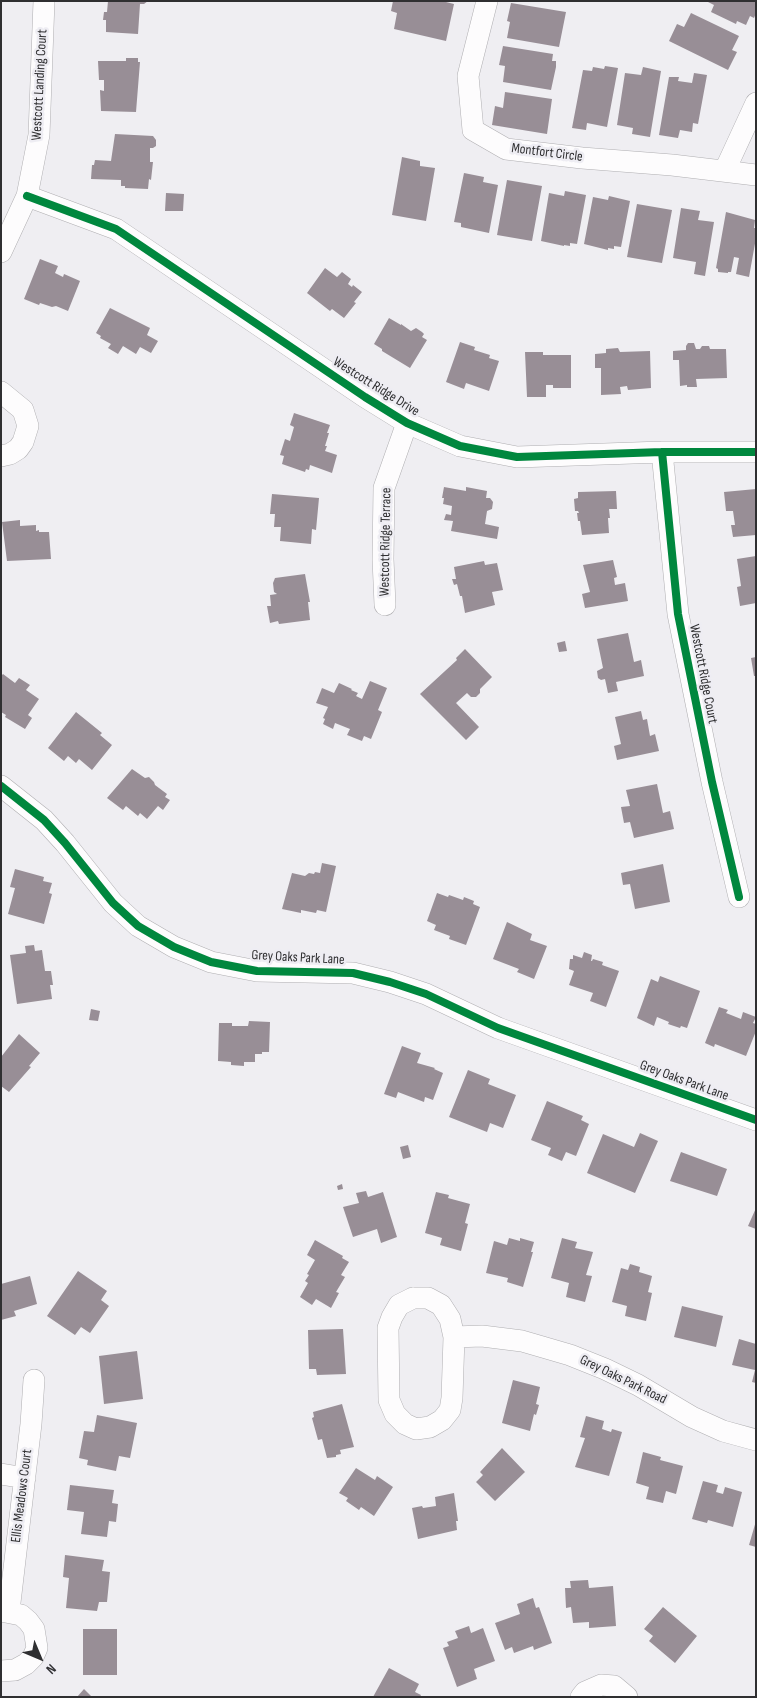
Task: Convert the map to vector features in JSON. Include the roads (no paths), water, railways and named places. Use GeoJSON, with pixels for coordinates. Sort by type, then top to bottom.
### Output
{"type":"FeatureCollection","features":[{"type":"Feature","properties":{"kind":"street","name":"Westcott Landing Court"},"geometry":{"type":"LineString","coordinates":[[1,252],[27,196],[39,135],[44,1]]}},
{"type":"Feature","properties":{"kind":"street","name":"Montfort Circle"},"geometry":{"type":"LineString","coordinates":[[487,1],[468,76],[472,130],[506,148],[582,158],[724,170],[756,175]]}},
{"type":"Feature","properties":{"kind":"street"},"geometry":{"type":"LineString","coordinates":[[724,170],[756,103]]}},
{"type":"Feature","properties":{"kind":"street","name":"Westcott Ridge Drive"},"geometry":{"type":"LineString","coordinates":[[27,196],[116,229],[365,397],[407,423],[460,446],[517,456],[662,452],[756,452]]}},
{"type":"Feature","properties":{"kind":"street"},"geometry":{"type":"LineString","coordinates":[[1,392],[23,410],[28,426],[27,435],[18,449],[10,454],[1,456]]}},
{"type":"Feature","properties":{"kind":"street","name":"Westcott Ridge Terrace"},"geometry":{"type":"LineString","coordinates":[[385,605],[383,559],[384,488],[407,423]]}},
{"type":"Feature","properties":{"kind":"street","name":"Westcott Ridge Court"},"geometry":{"type":"LineString","coordinates":[[662,452],[678,614],[712,782],[739,897]]}},
{"type":"Feature","properties":{"kind":"street","name":"Grey Oaks Park Lane"},"geometry":{"type":"LineString","coordinates":[[1,786],[44,820],[113,903],[138,926],[174,947],[211,962],[257,971],[352,973],[390,982],[426,994],[498,1028],[756,1120]]}},
{"type":"Feature","properties":{"kind":"street"},"geometry":{"type":"LineString","coordinates":[[413,1298],[428,1298],[441,1305],[450,1319],[454,1337],[450,1410],[442,1420],[430,1427],[416,1429],[405,1424],[395,1414],[389,1400],[388,1328],[392,1317],[399,1305],[413,1298]]}},
{"type":"Feature","properties":{"kind":"street","name":"Grey Oaks Park Road"},"geometry":{"type":"LineString","coordinates":[[454,1337],[482,1336],[522,1341],[570,1355],[638,1385],[692,1417],[723,1431],[756,1440]]}},
{"type":"Feature","properties":{"kind":"street","name":"Ellis Meadows Court"},"geometry":{"type":"LineString","coordinates":[[5,1611],[25,1478],[34,1380]]}},
{"type":"Feature","properties":{"kind":"street"},"geometry":{"type":"LineString","coordinates":[[1,1474],[25,1478]]}},
{"type":"Feature","properties":{"kind":"street"},"geometry":{"type":"LineString","coordinates":[[1,1671],[15,1670],[26,1664],[33,1657],[37,1648],[34,1629],[28,1621],[21,1615],[5,1611]]}},
{"type":"Feature","properties":{"kind":"street"},"geometry":{"type":"LineString","coordinates":[[581,1697],[586,1692],[600,1685],[614,1686],[627,1697]]}}]}
